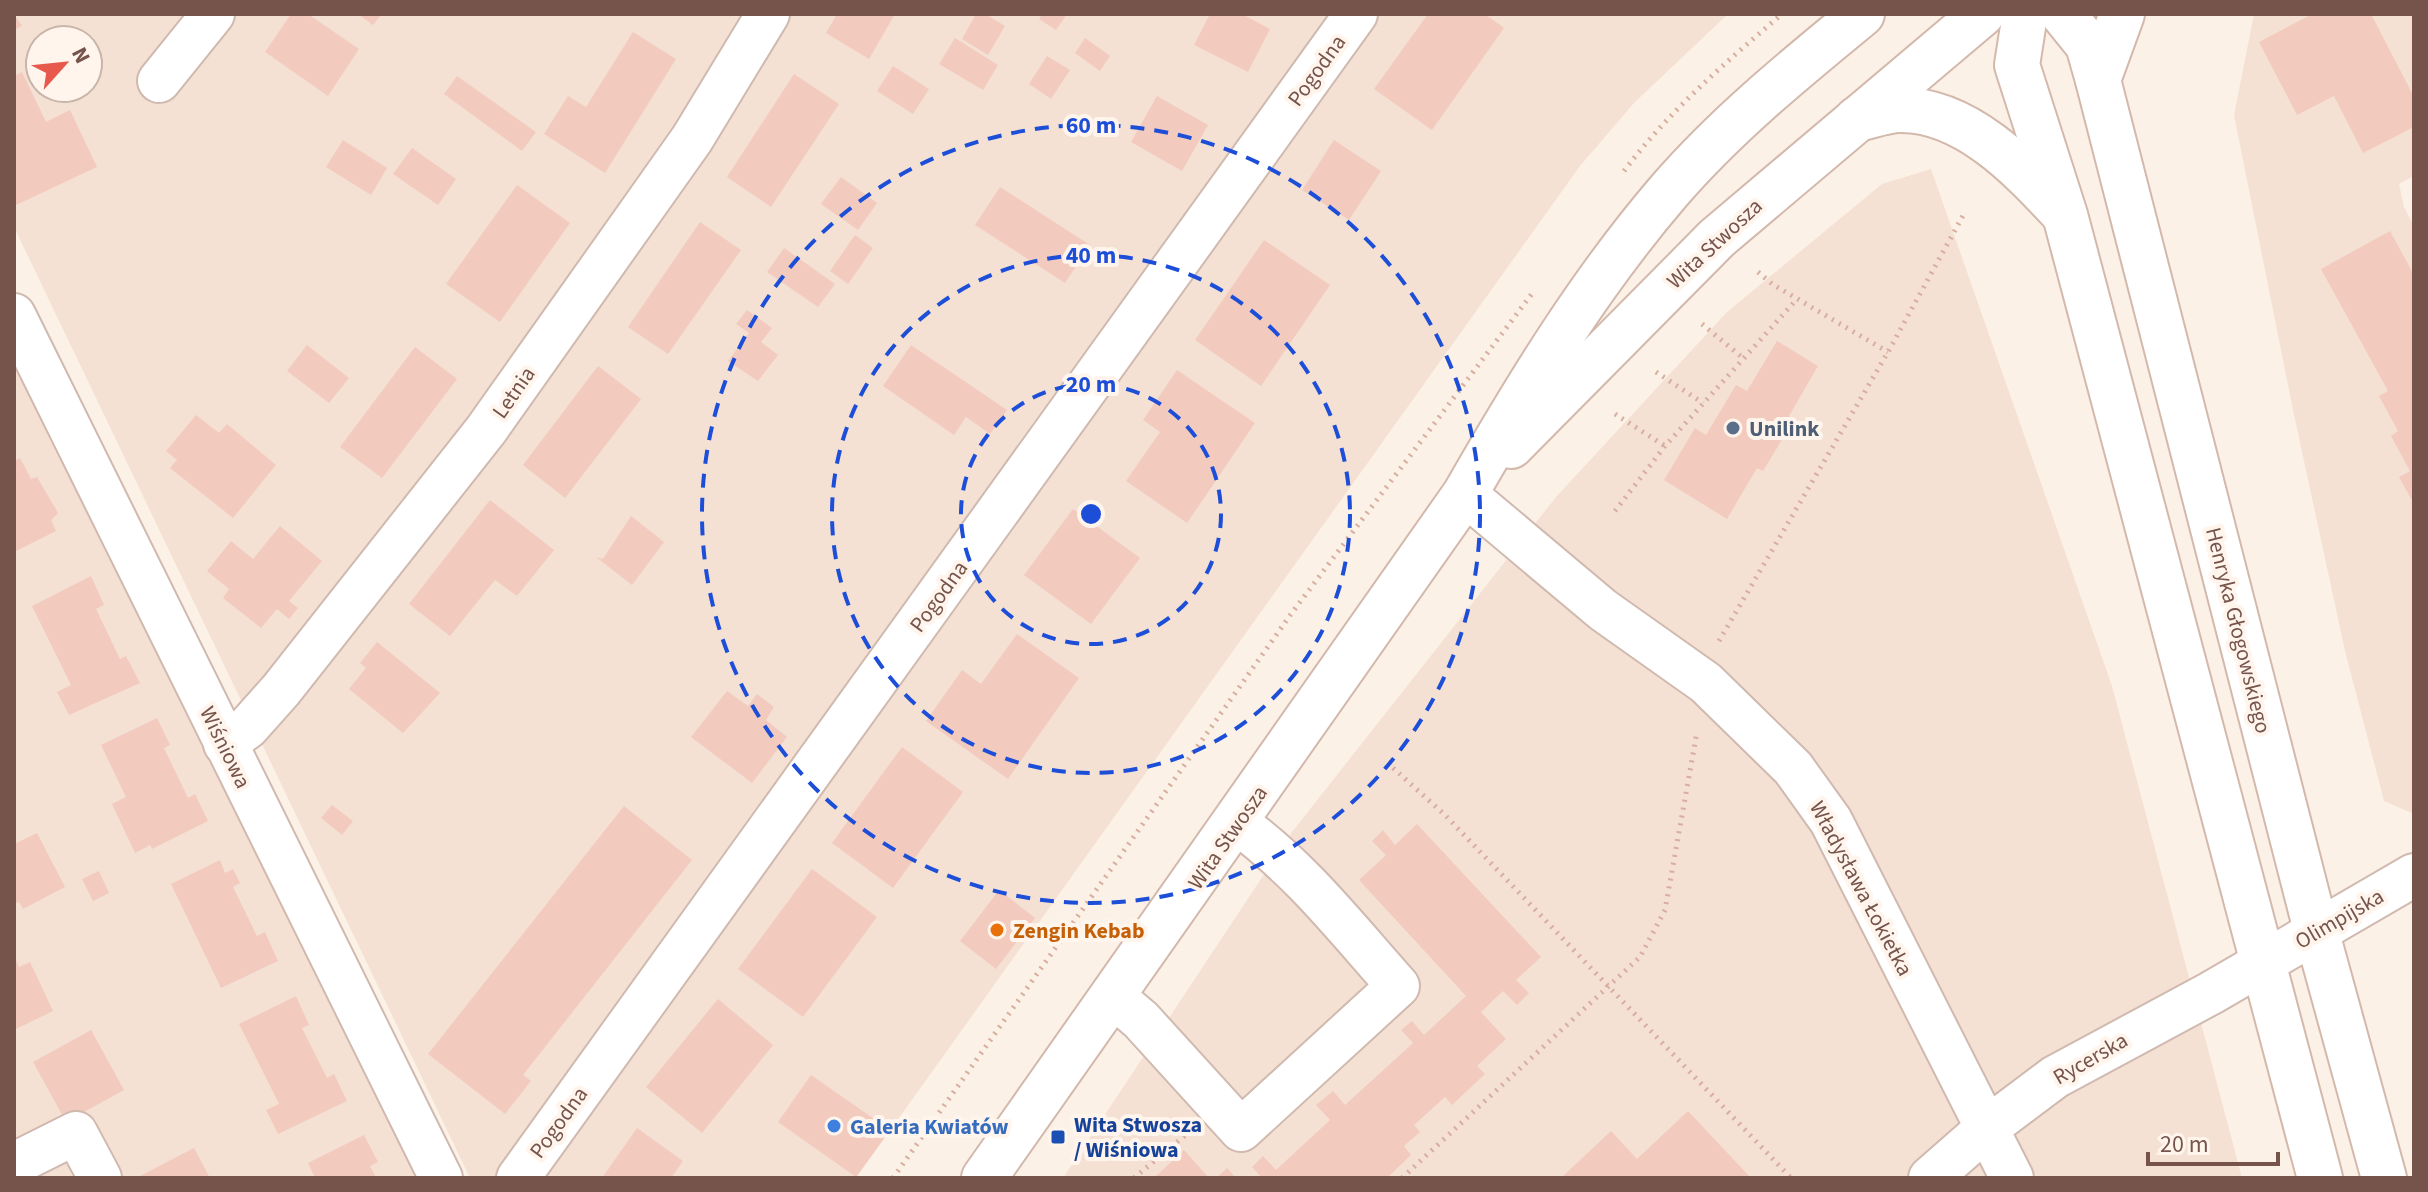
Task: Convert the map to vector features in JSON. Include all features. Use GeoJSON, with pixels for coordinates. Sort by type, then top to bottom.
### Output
{"type":"FeatureCollection","features":[{"type":"Feature","properties":{"kind":"street"},"geometry":{"type":"LineString","coordinates":[[159,81],[213,14]]}},
{"type":"Feature","properties":{"kind":"street","name":"Letnia"},"geometry":{"type":"LineString","coordinates":[[225,744],[248,727],[273,699],[486,430],[692,139],[768,14]]}},
{"type":"Feature","properties":{"kind":"street","name":"Pogodna"},"geometry":{"type":"LineString","coordinates":[[518,1178],[1356,14]]}},
{"type":"Feature","properties":{"kind":"street","name":"Wita Stwosza"},"geometry":{"type":"LineString","coordinates":[[984,1178],[1237,823],[1465,494],[1533,376],[1611,262],[1671,189],[1729,130],[1862,14]]}},
{"type":"Feature","properties":{"kind":"street","name":"Wita Stwosza"},"geometry":{"type":"LineString","coordinates":[[1465,494],[1717,238],[1982,14]]}},
{"type":"Feature","properties":{"kind":"street"},"geometry":{"type":"LineString","coordinates":[[2025,14],[2017,65],[2065,215],[2320,1178]]}},
{"type":"Feature","properties":{"kind":"street","name":"Henryka Głogowskiego"},"geometry":{"type":"LineString","coordinates":[[2063,14],[2088,45],[2098,80],[2316,930],[2384,1178]]}},
{"type":"Feature","properties":{"kind":"street"},"geometry":{"type":"LineString","coordinates":[[2098,80],[2122,14]]}},
{"type":"Feature","properties":{"kind":"street"},"geometry":{"type":"LineString","coordinates":[[1857,119],[1898,109],[1925,112],[1951,121],[1981,137],[2034,182],[2065,215]]}},
{"type":"Feature","properties":{"kind":"street","name":"Wiśniowa"},"geometry":{"type":"LineString","coordinates":[[14,315],[441,1178]]}},
{"type":"Feature","properties":{"kind":"street","name":"Władysława Łokietka"},"geometry":{"type":"LineString","coordinates":[[1465,494],[1603,610],[1706,683],[1793,768],[1831,821],[2012,1178]]}},
{"type":"Feature","properties":{"kind":"street"},"geometry":{"type":"LineString","coordinates":[[1114,997],[1141,1020],[1241,1130],[1398,986],[1299,875],[1269,846],[1237,823]]}},
{"type":"Feature","properties":{"kind":"street","name":"Olimpijska"},"geometry":{"type":"LineString","coordinates":[[2265,961],[2414,875]]}},
{"type":"Feature","properties":{"kind":"street","name":"Rycerska"},"geometry":{"type":"LineString","coordinates":[[1930,1178],[1987,1128],[2055,1077],[2265,961]]}},
{"type":"Feature","properties":{"kind":"street"},"geometry":{"type":"LineString","coordinates":[[14,1164],[76,1133],[100,1178]]}},
{"type":"Feature","properties":{"kind":"path"},"geometry":{"type":"LineString","coordinates":[[1620,176],[1648,139],[1712,74],[1782,14]]}},
{"type":"Feature","properties":{"kind":"path"},"geometry":{"type":"LineString","coordinates":[[1402,1178],[1640,957],[1665,910],[1711,654],[1888,352],[1965,212]]}},
{"type":"Feature","properties":{"kind":"path"},"geometry":{"type":"LineString","coordinates":[[1758,272],[1797,299],[1888,352]]}},
{"type":"Feature","properties":{"kind":"path"},"geometry":{"type":"LineString","coordinates":[[893,1178],[1282,627],[1536,288]]}},
{"type":"Feature","properties":{"kind":"path"},"geometry":{"type":"LineString","coordinates":[[1615,511],[1665,446],[1797,299]]}},
{"type":"Feature","properties":{"kind":"path"},"geometry":{"type":"LineString","coordinates":[[1702,324],[1743,358]]}},
{"type":"Feature","properties":{"kind":"path"},"geometry":{"type":"LineString","coordinates":[[1656,372],[1703,403]]}},
{"type":"Feature","properties":{"kind":"path"},"geometry":{"type":"LineString","coordinates":[[1615,414],[1665,446]]}},
{"type":"Feature","properties":{"kind":"path"},"geometry":{"type":"LineString","coordinates":[[1393,768],[1445,815],[1791,1178]]}},
{"type":"Feature","properties":{"kind":"path"},"geometry":{"type":"LineString","coordinates":[[1134,1178],[1220,1107]]}},
{"type":"Feature","properties":{"kind":"shaded area"},"geometry":{"type":"Polygon","coordinates":[[[14,14],[1728,14],[1634,103],[1580,166],[856,1178],[470,1178],[14,227],[14,14]]]}},
{"type":"Feature","properties":{"kind":"shaded area"},"geometry":{"type":"Polygon","coordinates":[[[2254,14],[2414,14],[2414,176],[2399,184],[2404,207],[2414,226],[2414,814],[2384,801],[2345,651],[2234,115],[2254,14]]]}},
{"type":"Feature","properties":{"kind":"shaded area"},"geometry":{"type":"Polygon","coordinates":[[[1931,169],[2112,686],[2242,1178],[1063,1178],[1292,832],[1556,497],[1727,312],[1882,184],[1931,169]]]}},
{"type":"Feature","properties":{"kind":"shaded area"},"geometry":{"type":"Polygon","coordinates":[[[14,348],[417,1178],[14,1178],[14,348]]]}},
{"type":"Feature","properties":{"kind":"building"},"geometry":{"type":"Polygon","coordinates":[[[14,14],[22,26],[14,30],[14,14]]]}},
{"type":"Feature","properties":{"kind":"building"},"geometry":{"type":"Polygon","coordinates":[[[291,14],[308,14],[359,49],[328,96],[265,52],[291,14]]]}},
{"type":"Feature","properties":{"kind":"building"},"geometry":{"type":"Polygon","coordinates":[[[358,14],[382,14],[373,25],[358,14]]]}},
{"type":"Feature","properties":{"kind":"building"},"geometry":{"type":"Polygon","coordinates":[[[837,14],[895,14],[869,59],[826,33],[837,14]]]}},
{"type":"Feature","properties":{"kind":"building"},"geometry":{"type":"Polygon","coordinates":[[[976,14],[985,14],[1005,26],[988,55],[962,39],[976,14]]]}},
{"type":"Feature","properties":{"kind":"building"},"geometry":{"type":"Polygon","coordinates":[[[1042,14],[1067,14],[1056,30],[1039,19],[1042,14]]]}},
{"type":"Feature","properties":{"kind":"building"},"geometry":{"type":"Polygon","coordinates":[[[1210,14],[1242,14],[1270,29],[1248,72],[1194,45],[1210,14]]]}},
{"type":"Feature","properties":{"kind":"building"},"geometry":{"type":"Polygon","coordinates":[[[1428,14],[1485,14],[1504,28],[1432,130],[1374,89],[1428,14]]]}},
{"type":"Feature","properties":{"kind":"building"},"geometry":{"type":"Polygon","coordinates":[[[2312,14],[2371,14],[2414,97],[2412,128],[2363,153],[2334,96],[2297,115],[2259,42],[2312,14]]]}},
{"type":"Feature","properties":{"kind":"building"},"geometry":{"type":"Polygon","coordinates":[[[633,32],[676,59],[605,173],[544,134],[568,96],[586,107],[633,32]]]}},
{"type":"Feature","properties":{"kind":"building"},"geometry":{"type":"Polygon","coordinates":[[[955,38],[998,65],[983,90],[939,64],[955,38]]]}},
{"type":"Feature","properties":{"kind":"building"},"geometry":{"type":"Polygon","coordinates":[[[1085,38],[1110,56],[1100,71],[1075,53],[1085,38]]]}},
{"type":"Feature","properties":{"kind":"building"},"geometry":{"type":"Polygon","coordinates":[[[1047,56],[1070,70],[1051,99],[1029,84],[1047,56]]]}},
{"type":"Feature","properties":{"kind":"building"},"geometry":{"type":"Polygon","coordinates":[[[893,66],[929,89],[913,114],[877,91],[893,66]]]}},
{"type":"Feature","properties":{"kind":"building"},"geometry":{"type":"Polygon","coordinates":[[[22,72],[24,104],[37,104],[46,122],[70,110],[97,167],[16,205],[14,76],[22,72]]]}},
{"type":"Feature","properties":{"kind":"building"},"geometry":{"type":"Polygon","coordinates":[[[794,74],[839,104],[771,207],[727,177],[794,74]]]}},
{"type":"Feature","properties":{"kind":"building"},"geometry":{"type":"Polygon","coordinates":[[[457,76],[536,132],[522,151],[444,94],[457,76]]]}},
{"type":"Feature","properties":{"kind":"building"},"geometry":{"type":"Polygon","coordinates":[[[1157,96],[1208,125],[1182,171],[1131,142],[1157,96]]]}},
{"type":"Feature","properties":{"kind":"building"},"geometry":{"type":"Polygon","coordinates":[[[343,140],[387,168],[371,195],[326,167],[343,140]]]}},
{"type":"Feature","properties":{"kind":"building"},"geometry":{"type":"Polygon","coordinates":[[[1334,140],[1381,171],[1349,220],[1302,190],[1334,140]]]}},
{"type":"Feature","properties":{"kind":"building"},"geometry":{"type":"Polygon","coordinates":[[[412,148],[456,179],[438,205],[393,174],[412,148]]]}},
{"type":"Feature","properties":{"kind":"building"},"geometry":{"type":"Polygon","coordinates":[[[841,177],[877,203],[858,230],[821,204],[841,177]]]}},
{"type":"Feature","properties":{"kind":"building"},"geometry":{"type":"Polygon","coordinates":[[[517,185],[570,223],[500,322],[446,284],[517,185]]]}},
{"type":"Feature","properties":{"kind":"building"},"geometry":{"type":"Polygon","coordinates":[[[1000,187],[1090,245],[1065,283],[975,225],[1000,187]]]}},
{"type":"Feature","properties":{"kind":"building"},"geometry":{"type":"Polygon","coordinates":[[[700,222],[741,250],[668,354],[628,327],[700,222]]]}},
{"type":"Feature","properties":{"kind":"building"},"geometry":{"type":"Polygon","coordinates":[[[2390,231],[2414,275],[2414,504],[2399,477],[2410,471],[2391,436],[2398,431],[2379,396],[2388,391],[2321,269],[2390,231]]]}},
{"type":"Feature","properties":{"kind":"building"},"geometry":{"type":"Polygon","coordinates":[[[855,235],[873,248],[848,284],[830,271],[855,235]]]}},
{"type":"Feature","properties":{"kind":"building"},"geometry":{"type":"Polygon","coordinates":[[[1264,240],[1330,285],[1261,386],[1195,340],[1264,240]]]}},
{"type":"Feature","properties":{"kind":"building"},"geometry":{"type":"Polygon","coordinates":[[[784,248],[835,284],[818,307],[767,272],[784,248]]]}},
{"type":"Feature","properties":{"kind":"building"},"geometry":{"type":"Polygon","coordinates":[[[747,310],[772,328],[761,342],[778,355],[758,381],[728,361],[749,333],[736,324],[747,310]]]}},
{"type":"Feature","properties":{"kind":"building"},"geometry":{"type":"Polygon","coordinates":[[[1777,341],[1818,366],[1789,416],[1794,420],[1763,471],[1757,468],[1727,519],[1664,480],[1695,428],[1706,435],[1736,385],[1747,391],[1777,341]]]}},
{"type":"Feature","properties":{"kind":"building"},"geometry":{"type":"Polygon","coordinates":[[[307,345],[349,378],[329,403],[287,371],[307,345]]]}},
{"type":"Feature","properties":{"kind":"building"},"geometry":{"type":"Polygon","coordinates":[[[911,345],[1007,410],[990,434],[966,417],[954,435],[883,386],[911,345]]]}},
{"type":"Feature","properties":{"kind":"building"},"geometry":{"type":"Polygon","coordinates":[[[415,347],[457,379],[382,478],[340,447],[415,347]]]}},
{"type":"Feature","properties":{"kind":"building"},"geometry":{"type":"Polygon","coordinates":[[[598,366],[641,399],[565,498],[523,465],[598,366]]]}},
{"type":"Feature","properties":{"kind":"building"},"geometry":{"type":"Polygon","coordinates":[[[1177,370],[1255,423],[1187,523],[1126,481],[1160,432],[1143,420],[1177,370]]]}},
{"type":"Feature","properties":{"kind":"building"},"geometry":{"type":"Polygon","coordinates":[[[196,415],[219,433],[227,424],[276,465],[233,518],[170,468],[177,460],[166,451],[196,415]]]}},
{"type":"Feature","properties":{"kind":"building"},"geometry":{"type":"Polygon","coordinates":[[[20,458],[31,479],[37,477],[58,513],[51,520],[56,531],[14,552],[14,461],[20,458]]]}},
{"type":"Feature","properties":{"kind":"building"},"geometry":{"type":"Polygon","coordinates":[[[490,500],[554,550],[517,596],[495,580],[450,636],[409,604],[490,500]]]}},
{"type":"Feature","properties":{"kind":"building"},"geometry":{"type":"Polygon","coordinates":[[[1073,509],[1140,558],[1091,624],[1024,575],[1073,509]]]}},
{"type":"Feature","properties":{"kind":"building"},"geometry":{"type":"Polygon","coordinates":[[[631,516],[664,542],[632,585],[596,557],[603,559],[631,516]]]}},
{"type":"Feature","properties":{"kind":"building"},"geometry":{"type":"Polygon","coordinates":[[[280,526],[322,561],[289,601],[298,608],[289,619],[277,609],[261,628],[223,598],[229,589],[207,571],[231,541],[253,559],[280,526]]]}},
{"type":"Feature","properties":{"kind":"building"},"geometry":{"type":"Polygon","coordinates":[[[91,576],[104,605],[96,609],[120,659],[126,656],[140,683],[69,715],[57,692],[71,685],[32,606],[91,576]]]}},
{"type":"Feature","properties":{"kind":"building"},"geometry":{"type":"Polygon","coordinates":[[[1017,634],[1079,678],[1008,779],[926,721],[962,670],[981,684],[1017,634]]]}},
{"type":"Feature","properties":{"kind":"building"},"geometry":{"type":"Polygon","coordinates":[[[377,642],[440,693],[403,733],[349,689],[366,668],[360,663],[377,642]]]}},
{"type":"Feature","properties":{"kind":"building"},"geometry":{"type":"Polygon","coordinates":[[[727,691],[748,706],[757,694],[774,707],[766,720],[787,737],[752,783],[691,737],[727,691]]]}},
{"type":"Feature","properties":{"kind":"building"},"geometry":{"type":"Polygon","coordinates":[[[157,718],[170,745],[164,748],[188,798],[195,794],[208,821],[152,849],[150,845],[135,853],[112,804],[126,797],[101,745],[157,718]]]}},
{"type":"Feature","properties":{"kind":"building"},"geometry":{"type":"Polygon","coordinates":[[[902,747],[963,792],[893,888],[832,843],[902,747]]]}},
{"type":"Feature","properties":{"kind":"building"},"geometry":{"type":"Polygon","coordinates":[[[332,805],[353,821],[342,835],[321,818],[332,805]]]}},
{"type":"Feature","properties":{"kind":"building"},"geometry":{"type":"Polygon","coordinates":[[[624,806],[692,860],[523,1075],[531,1081],[505,1114],[428,1054],[624,806]]]}},
{"type":"Feature","properties":{"kind":"building"},"geometry":{"type":"Polygon","coordinates":[[[1417,824],[1541,957],[1516,980],[1529,993],[1517,1005],[1503,991],[1481,1012],[1506,1039],[1477,1066],[1485,1074],[1452,1105],[1445,1097],[1414,1125],[1420,1132],[1404,1146],[1411,1155],[1387,1178],[1262,1178],[1252,1167],[1263,1156],[1276,1170],[1330,1120],[1316,1105],[1333,1091],[1345,1105],[1413,1043],[1401,1030],[1412,1021],[1424,1035],[1466,996],[1359,880],[1386,855],[1372,841],[1383,830],[1395,845],[1417,824]]]}},
{"type":"Feature","properties":{"kind":"building"},"geometry":{"type":"Polygon","coordinates":[[[37,833],[65,887],[23,909],[19,902],[14,904],[14,844],[37,833]]]}},
{"type":"Feature","properties":{"kind":"building"},"geometry":{"type":"Polygon","coordinates":[[[220,860],[225,873],[233,869],[240,883],[233,887],[257,936],[265,932],[278,961],[221,988],[171,884],[220,860]]]}},
{"type":"Feature","properties":{"kind":"building"},"geometry":{"type":"Polygon","coordinates":[[[812,869],[877,917],[803,1017],[738,969],[812,869]]]}},
{"type":"Feature","properties":{"kind":"building"},"geometry":{"type":"Polygon","coordinates":[[[99,871],[109,893],[93,901],[82,879],[99,871]]]}},
{"type":"Feature","properties":{"kind":"building","name":"Zengin Kebab"},"geometry":{"type":"Polygon","coordinates":[[[999,890],[1035,918],[996,969],[960,941],[999,890]]]}},
{"type":"Feature","properties":{"kind":"building"},"geometry":{"type":"Polygon","coordinates":[[[14,956],[19,967],[30,962],[53,1011],[14,1030],[14,956]]]}},
{"type":"Feature","properties":{"kind":"building"},"geometry":{"type":"Polygon","coordinates":[[[296,996],[309,1025],[302,1028],[327,1078],[334,1074],[347,1101],[278,1134],[266,1110],[279,1104],[239,1024],[296,996]]]}},
{"type":"Feature","properties":{"kind":"building"},"geometry":{"type":"Polygon","coordinates":[[[718,999],[773,1045],[702,1133],[646,1087],[718,999]]]}},
{"type":"Feature","properties":{"kind":"building"},"geometry":{"type":"Polygon","coordinates":[[[91,1030],[124,1090],[66,1122],[33,1062],[91,1030]]]}},
{"type":"Feature","properties":{"kind":"building","name":"Galeria Kwiatów"},"geometry":{"type":"Polygon","coordinates":[[[811,1075],[890,1130],[856,1177],[778,1122],[811,1075]]]}},
{"type":"Feature","properties":{"kind":"building"},"geometry":{"type":"Polygon","coordinates":[[[1688,1111],[1751,1178],[1561,1178],[1611,1131],[1637,1159],[1688,1111]]]}},
{"type":"Feature","properties":{"kind":"building"},"geometry":{"type":"Polygon","coordinates":[[[637,1128],[683,1161],[671,1178],[602,1178],[637,1128]]]}},
{"type":"Feature","properties":{"kind":"building"},"geometry":{"type":"Polygon","coordinates":[[[364,1135],[378,1162],[370,1166],[376,1178],[315,1178],[308,1163],[364,1135]]]}},
{"type":"Feature","properties":{"kind":"building"},"geometry":{"type":"Polygon","coordinates":[[[194,1148],[210,1178],[136,1178],[194,1148]]]}},
{"type":"Feature","properties":{"kind":"building"},"geometry":{"type":"Polygon","coordinates":[[[1184,1150],[1209,1178],[1154,1178],[1184,1150]]]}},
{"type":"Feature","properties":{"kind":"building"},"geometry":{"type":"Polygon","coordinates":[[[1227,1168],[1236,1178],[1216,1178],[1227,1168]]]}},
{"type":"Feature","properties":{"kind":"place","name":"Unilink"},"geometry":{"type":"Point","coordinates":[1733,428]}},
{"type":"Feature","properties":{"kind":"place","name":"Zengin Kebab"},"geometry":{"type":"Point","coordinates":[997,930]}},
{"type":"Feature","properties":{"kind":"place","name":"Galeria Kwiatów"},"geometry":{"type":"Point","coordinates":[834,1126]}},
{"type":"Feature","properties":{"kind":"place","name":"Wita Stwosza / Wiśniowa"},"geometry":{"type":"Point","coordinates":[1058,1137]}}]}
